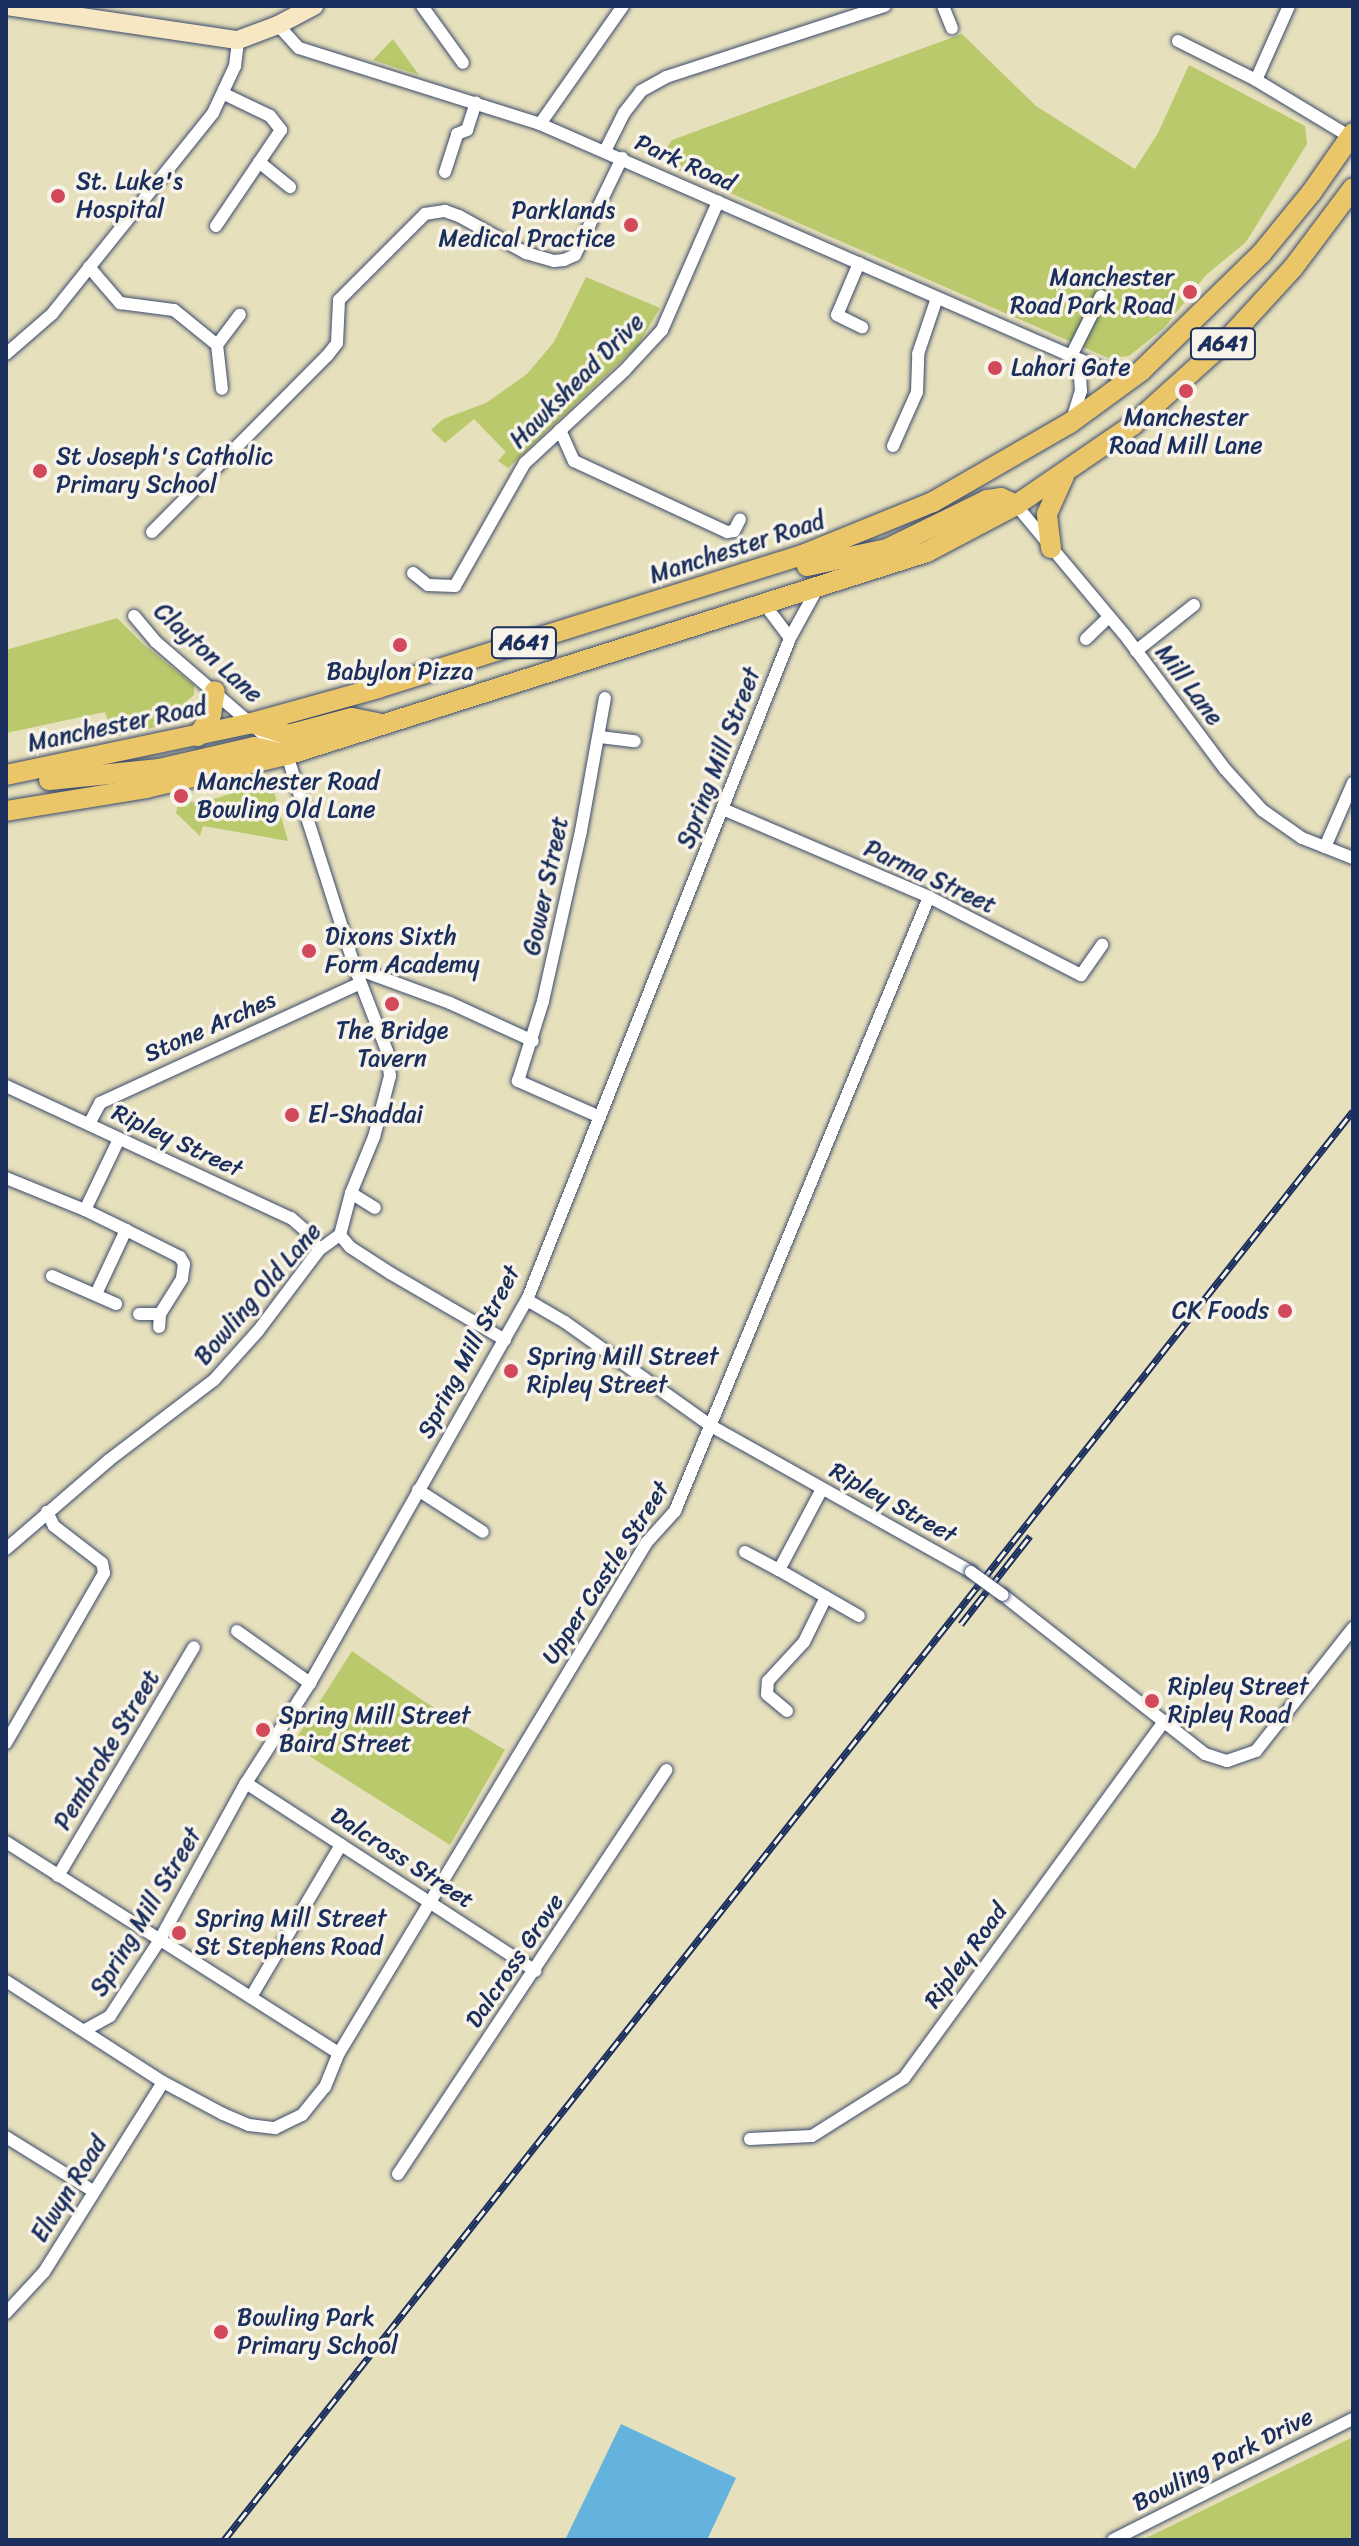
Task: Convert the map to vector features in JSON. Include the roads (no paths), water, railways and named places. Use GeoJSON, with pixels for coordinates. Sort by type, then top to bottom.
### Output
{"type":"FeatureCollection","features":[{"type":"Feature","properties":{"kind":"main road","name":"Manchester Road"},"geometry":{"type":"LineString","coordinates":[[12,774],[198,736],[407,679],[837,542],[933,502],[1002,466],[1070,423],[1141,371],[1261,254],[1352,135]]}},
{"type":"Feature","properties":{"kind":"main road","name":"A641"},"geometry":{"type":"LineString","coordinates":[[6,811],[146,788],[287,755],[927,552],[1016,505],[1133,425],[1227,340],[1293,268],[1353,188]]}},
{"type":"Feature","properties":{"kind":"main road"},"geometry":{"type":"LineString","coordinates":[[1002,466],[1016,505]]}},
{"type":"Feature","properties":{"kind":"main road"},"geometry":{"type":"LineString","coordinates":[[1051,548],[1047,514],[1066,472]]}},
{"type":"Feature","properties":{"kind":"main road"},"geometry":{"type":"LineString","coordinates":[[730,577],[764,579],[830,559],[887,549],[987,500],[1001,498],[1016,505]]}},
{"type":"Feature","properties":{"kind":"main road"},"geometry":{"type":"LineString","coordinates":[[198,736],[211,715],[215,691]]}},
{"type":"Feature","properties":{"kind":"main road"},"geometry":{"type":"LineString","coordinates":[[252,723],[288,735],[352,718],[382,724]]}},
{"type":"Feature","properties":{"kind":"main road"},"geometry":{"type":"LineString","coordinates":[[12,774],[48,780],[159,769],[254,747],[287,755]]}},
{"type":"Feature","properties":{"kind":"street"},"geometry":{"type":"LineString","coordinates":[[7,6],[238,40],[278,25],[314,6]]}},
{"type":"Feature","properties":{"kind":"street"},"geometry":{"type":"LineString","coordinates":[[422,6],[463,63]]}},
{"type":"Feature","properties":{"kind":"street"},"geometry":{"type":"LineString","coordinates":[[540,124],[623,6]]}},
{"type":"Feature","properties":{"kind":"street"},"geometry":{"type":"LineString","coordinates":[[605,151],[624,113],[641,91],[666,77],[885,6]]}},
{"type":"Feature","properties":{"kind":"street"},"geometry":{"type":"LineString","coordinates":[[943,6],[952,28]]}},
{"type":"Feature","properties":{"kind":"street"},"geometry":{"type":"LineString","coordinates":[[1256,80],[1289,6]]}},
{"type":"Feature","properties":{"kind":"street","name":"Park Road"},"geometry":{"type":"LineString","coordinates":[[278,25],[299,48],[540,124],[1071,356],[1111,372],[1141,371]]}},
{"type":"Feature","properties":{"kind":"street"},"geometry":{"type":"LineString","coordinates":[[6,354],[52,314],[213,113],[235,66],[238,40]]}},
{"type":"Feature","properties":{"kind":"street"},"geometry":{"type":"LineString","coordinates":[[1178,41],[1256,80],[1352,135]]}},
{"type":"Feature","properties":{"kind":"street"},"geometry":{"type":"LineString","coordinates":[[216,226],[281,130],[270,116],[224,94]]}},
{"type":"Feature","properties":{"kind":"street"},"geometry":{"type":"LineString","coordinates":[[445,172],[457,134],[467,130],[476,102]]}},
{"type":"Feature","properties":{"kind":"street"},"geometry":{"type":"LineString","coordinates":[[152,532],[337,343],[339,300],[425,214],[445,211],[459,216],[526,253],[554,261],[575,255],[622,158]]}},
{"type":"Feature","properties":{"kind":"street"},"geometry":{"type":"LineString","coordinates":[[259,162],[290,187]]}},
{"type":"Feature","properties":{"kind":"street","name":"Hawkshead Drive"},"geometry":{"type":"LineString","coordinates":[[413,573],[428,585],[460,588],[525,463],[662,330],[718,202]]}},
{"type":"Feature","properties":{"kind":"street"},"geometry":{"type":"LineString","coordinates":[[859,263],[837,315],[862,327]]}},
{"type":"Feature","properties":{"kind":"street"},"geometry":{"type":"LineString","coordinates":[[89,267],[120,303],[174,310],[217,345]]}},
{"type":"Feature","properties":{"kind":"street"},"geometry":{"type":"LineString","coordinates":[[1070,423],[1081,391],[1080,376],[1071,356],[1101,296]]}},
{"type":"Feature","properties":{"kind":"street"},"geometry":{"type":"LineString","coordinates":[[893,446],[917,392],[918,354],[937,298]]}},
{"type":"Feature","properties":{"kind":"street"},"geometry":{"type":"LineString","coordinates":[[222,389],[217,345],[240,315]]}},
{"type":"Feature","properties":{"kind":"street"},"geometry":{"type":"LineString","coordinates":[[560,430],[574,461],[727,532],[734,531],[740,519]]}},
{"type":"Feature","properties":{"kind":"street","name":"Mill Lane"},"geometry":{"type":"LineString","coordinates":[[1016,505],[1136,651],[1225,769],[1262,810],[1302,838],[1353,858]]}},
{"type":"Feature","properties":{"kind":"street","name":"Spring Mill Street"},"geometry":{"type":"LineString","coordinates":[[85,2030],[110,2016],[159,1941],[246,1783],[310,1683],[527,1300],[790,638],[817,589]]}},
{"type":"Feature","properties":{"kind":"street"},"geometry":{"type":"LineString","coordinates":[[765,605],[790,638]]}},
{"type":"Feature","properties":{"kind":"street"},"geometry":{"type":"LineString","coordinates":[[1136,651],[1194,605]]}},
{"type":"Feature","properties":{"kind":"street","name":"Clayton Lane"},"geometry":{"type":"LineString","coordinates":[[134,616],[156,642],[287,755]]}},
{"type":"Feature","properties":{"kind":"street"},"geometry":{"type":"LineString","coordinates":[[1086,639],[1109,617]]}},
{"type":"Feature","properties":{"kind":"street","name":"Gower Street"},"geometry":{"type":"LineString","coordinates":[[600,1117],[518,1081],[533,1041],[600,737],[605,698]]}},
{"type":"Feature","properties":{"kind":"street"},"geometry":{"type":"LineString","coordinates":[[600,737],[635,741]]}},
{"type":"Feature","properties":{"kind":"street","name":"Bowling Old Lane"},"geometry":{"type":"LineString","coordinates":[[6,1549],[47,1512],[214,1380],[258,1331],[319,1250],[340,1235],[351,1193],[374,1137],[390,1076],[387,1051],[355,968],[287,755]]}},
{"type":"Feature","properties":{"kind":"street"},"geometry":{"type":"LineString","coordinates":[[1325,847],[1353,783]]}},
{"type":"Feature","properties":{"kind":"street","name":"Parma Street"},"geometry":{"type":"LineString","coordinates":[[723,809],[929,897],[1081,975],[1102,945]]}},
{"type":"Feature","properties":{"kind":"street","name":"Upper Castle Street"},"geometry":{"type":"LineString","coordinates":[[6,1981],[163,2082],[223,2114],[249,2125],[275,2128],[302,2115],[325,2087],[339,2053],[647,1542],[675,1511],[713,1427],[929,897]]}},
{"type":"Feature","properties":{"kind":"street"},"geometry":{"type":"LineString","coordinates":[[355,968],[450,1003],[533,1041]]}},
{"type":"Feature","properties":{"kind":"street","name":"Stone Arches"},"geometry":{"type":"LineString","coordinates":[[89,1124],[100,1103],[361,983]]}},
{"type":"Feature","properties":{"kind":"street","name":"Ripley Street"},"geometry":{"type":"LineString","coordinates":[[6,1086],[291,1218],[308,1233],[319,1250]]}},
{"type":"Feature","properties":{"kind":"street"},"geometry":{"type":"LineString","coordinates":[[85,1210],[119,1139]]}},
{"type":"Feature","properties":{"kind":"street"},"geometry":{"type":"LineString","coordinates":[[6,1178],[85,1210],[180,1257],[184,1264],[182,1279],[160,1320],[139,1314]]}},
{"type":"Feature","properties":{"kind":"street"},"geometry":{"type":"LineString","coordinates":[[351,1193],[375,1208]]}},
{"type":"Feature","properties":{"kind":"street"},"geometry":{"type":"LineString","coordinates":[[96,1294],[126,1230]]}},
{"type":"Feature","properties":{"kind":"street"},"geometry":{"type":"LineString","coordinates":[[340,1235],[350,1247],[390,1273],[505,1340]]}},
{"type":"Feature","properties":{"kind":"street"},"geometry":{"type":"LineString","coordinates":[[52,1276],[116,1304]]}},
{"type":"Feature","properties":{"kind":"street","name":"Ripley Street"},"geometry":{"type":"LineString","coordinates":[[527,1300],[565,1322],[713,1427],[971,1572],[1205,1754],[1227,1761],[1256,1751],[1352,1633]]}},
{"type":"Feature","properties":{"kind":"street"},"geometry":{"type":"LineString","coordinates":[[779,1570],[822,1489]]}},
{"type":"Feature","properties":{"kind":"street"},"geometry":{"type":"LineString","coordinates":[[418,1490],[483,1532]]}},
{"type":"Feature","properties":{"kind":"street"},"geometry":{"type":"LineString","coordinates":[[6,1743],[104,1573],[102,1563],[54,1526],[47,1512]]}},
{"type":"Feature","properties":{"kind":"street"},"geometry":{"type":"LineString","coordinates":[[745,1552],[859,1616]]}},
{"type":"Feature","properties":{"kind":"street"},"geometry":{"type":"LineString","coordinates":[[787,1711],[767,1694],[768,1681],[804,1642],[826,1597]]}},
{"type":"Feature","properties":{"kind":"street"},"geometry":{"type":"LineString","coordinates":[[237,1631],[310,1683]]}},
{"type":"Feature","properties":{"kind":"street","name":"Pembroke Street"},"geometry":{"type":"LineString","coordinates":[[58,1876],[194,1647]]}},
{"type":"Feature","properties":{"kind":"street","name":"Ripley Road"},"geometry":{"type":"LineString","coordinates":[[750,2139],[812,2136],[904,2078],[1164,1721]]}},
{"type":"Feature","properties":{"kind":"street","name":"Dalcross Grove"},"geometry":{"type":"LineString","coordinates":[[398,2174],[666,1770]]}},
{"type":"Feature","properties":{"kind":"street","name":"Dalcross Street"},"geometry":{"type":"LineString","coordinates":[[246,1783],[535,1971]]}},
{"type":"Feature","properties":{"kind":"street"},"geometry":{"type":"LineString","coordinates":[[6,1842],[339,2053]]}},
{"type":"Feature","properties":{"kind":"street"},"geometry":{"type":"LineString","coordinates":[[251,1997],[341,1845]]}},
{"type":"Feature","properties":{"kind":"street","name":"Elwyn Road"},"geometry":{"type":"LineString","coordinates":[[6,2313],[44,2272],[163,2082]]}},
{"type":"Feature","properties":{"kind":"street"},"geometry":{"type":"LineString","coordinates":[[6,2137],[93,2191]]}},
{"type":"Feature","properties":{"kind":"street","name":"Bowling Park Drive"},"geometry":{"type":"LineString","coordinates":[[1113,2540],[1353,2419]]}},
{"type":"Feature","properties":{"kind":"water"},"geometry":{"type":"Polygon","coordinates":[[[621,2424],[736,2478],[707,2540],[565,2540],[621,2424]]]}},
{"type":"Feature","properties":{"kind":"railway"},"geometry":{"type":"LineString","coordinates":[[224,2540],[1353,1111]]}},
{"type":"Feature","properties":{"kind":"railway"},"geometry":{"type":"LineString","coordinates":[[961,1624],[1030,1536]]}},
{"type":"Feature","properties":{"kind":"place","name":"St. Luke's Hospital"},"geometry":{"type":"Point","coordinates":[58,196]}},
{"type":"Feature","properties":{"kind":"place","name":"Parklands Medical Practice"},"geometry":{"type":"Point","coordinates":[631,225]}},
{"type":"Feature","properties":{"kind":"place","name":"Manchester Road Park Road"},"geometry":{"type":"Point","coordinates":[1190,292]}},
{"type":"Feature","properties":{"kind":"place","name":"Lahori Gate"},"geometry":{"type":"Point","coordinates":[995,368]}},
{"type":"Feature","properties":{"kind":"place","name":"Manchester Road Mill Lane"},"geometry":{"type":"Point","coordinates":[1186,391]}},
{"type":"Feature","properties":{"kind":"place","name":"St Joseph's Catholic Primary School"},"geometry":{"type":"Point","coordinates":[40,471]}},
{"type":"Feature","properties":{"kind":"place","name":"Babylon Pizza"},"geometry":{"type":"Point","coordinates":[400,645]}},
{"type":"Feature","properties":{"kind":"place","name":"Manchester Road Bowling Old Lane"},"geometry":{"type":"Point","coordinates":[181,796]}},
{"type":"Feature","properties":{"kind":"place","name":"Dixons Sixth Form Academy"},"geometry":{"type":"Point","coordinates":[309,951]}},
{"type":"Feature","properties":{"kind":"place","name":"The Bridge Tavern"},"geometry":{"type":"Point","coordinates":[392,1004]}},
{"type":"Feature","properties":{"kind":"place","name":"El-Shaddai"},"geometry":{"type":"Point","coordinates":[292,1115]}},
{"type":"Feature","properties":{"kind":"place","name":"CK Foods"},"geometry":{"type":"Point","coordinates":[1285,1311]}},
{"type":"Feature","properties":{"kind":"place","name":"Spring Mill Street Ripley Street"},"geometry":{"type":"Point","coordinates":[511,1371]}},
{"type":"Feature","properties":{"kind":"place","name":"Ripley Street Ripley Road"},"geometry":{"type":"Point","coordinates":[1152,1701]}},
{"type":"Feature","properties":{"kind":"place","name":"Spring Mill Street Baird Street"},"geometry":{"type":"Point","coordinates":[263,1730]}},
{"type":"Feature","properties":{"kind":"place","name":"Spring Mill Street St Stephens Road"},"geometry":{"type":"Point","coordinates":[179,1933]}},
{"type":"Feature","properties":{"kind":"place","name":"Bowling Park Primary School"},"geometry":{"type":"Point","coordinates":[221,2332]}}]}
